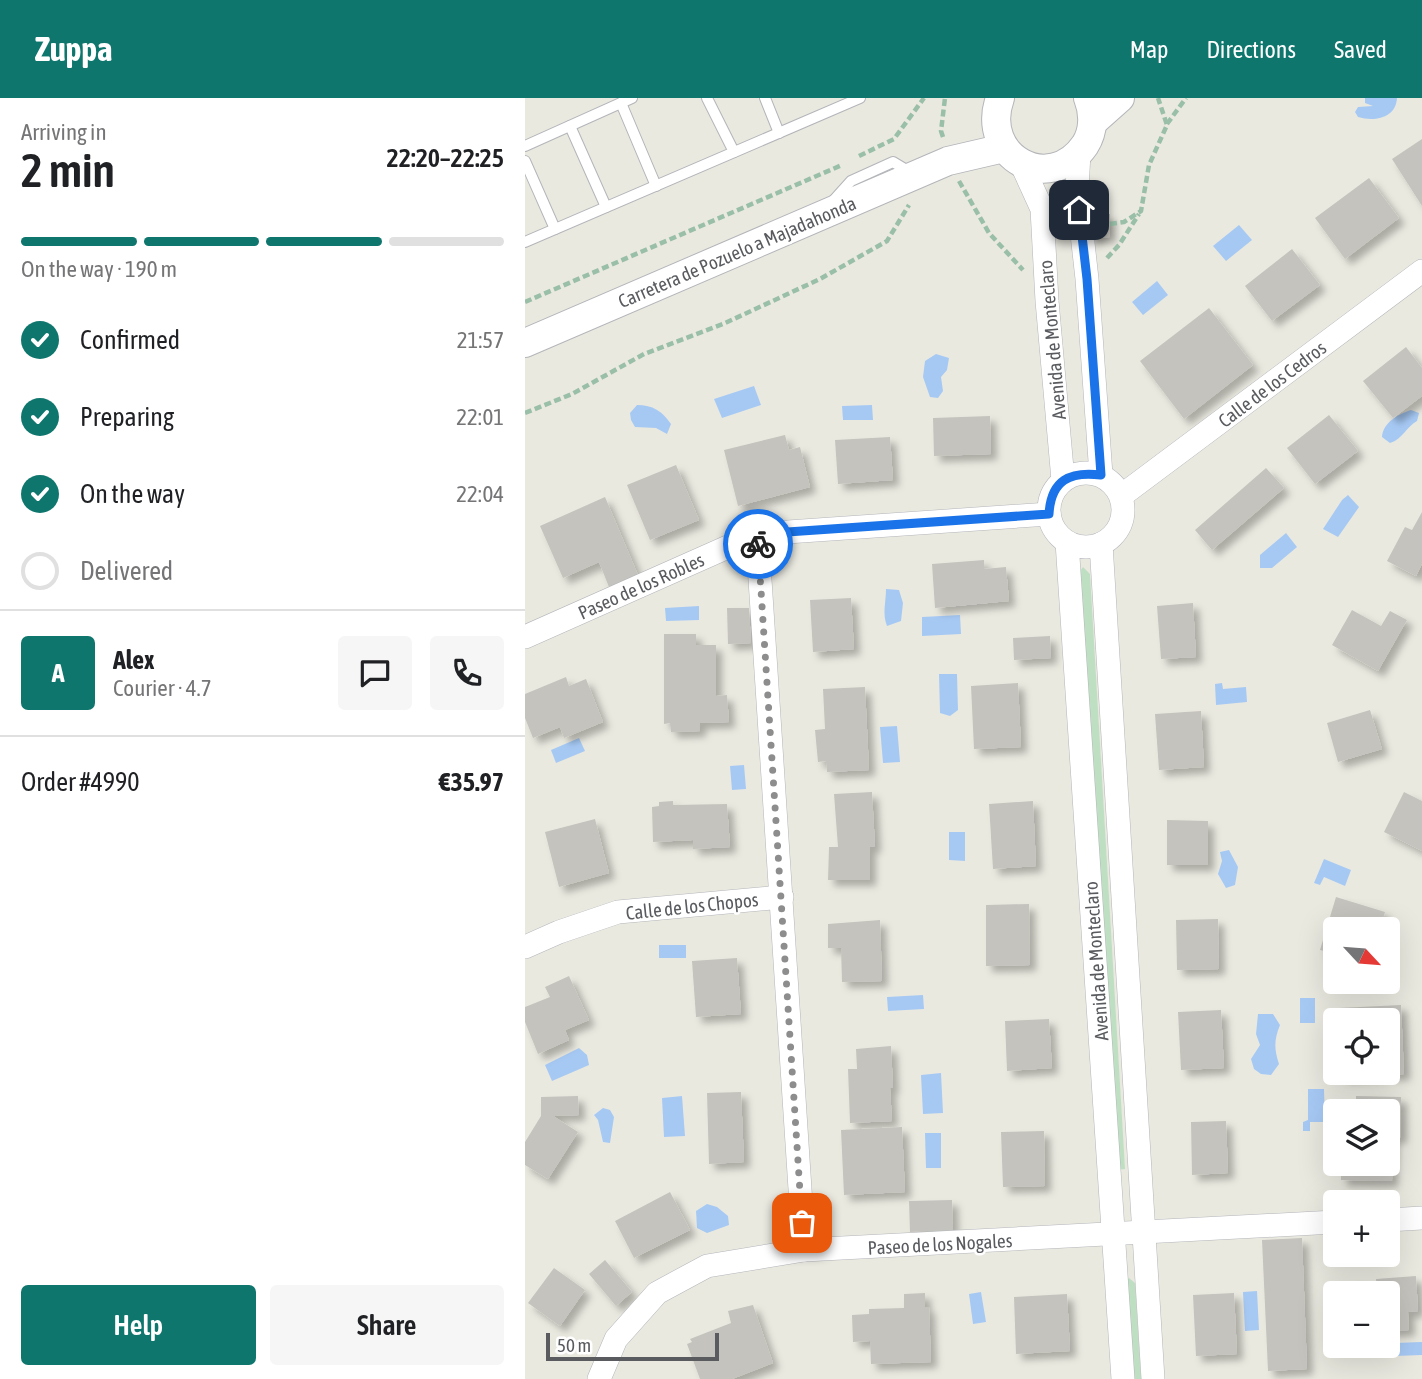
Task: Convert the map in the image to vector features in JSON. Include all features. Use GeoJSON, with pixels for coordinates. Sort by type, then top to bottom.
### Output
{"type":"FeatureCollection","features":[{"type":"Feature","properties":{"kind":"street"},"geometry":{"type":"LineString","coordinates":[[1079,153],[1089,139],[1090,110],[1120,98]]}},
{"type":"Feature","properties":{"kind":"street","name":"Carretera de Pozuelo a Majadahonda"},"geometry":{"type":"LineString","coordinates":[[948,161],[997,105]]}},
{"type":"Feature","properties":{"kind":"street"},"geometry":{"type":"LineString","coordinates":[[997,105],[996,131],[1012,156]]}},
{"type":"Feature","properties":{"kind":"street","name":"Carretera de Pozuelo a Majadahonda"},"geometry":{"type":"LineString","coordinates":[[525,343],[948,161],[1012,156],[1033,167],[1058,166],[1079,153]]}},
{"type":"Feature","properties":{"kind":"street","name":"Avenida de Monteclaro"},"geometry":{"type":"LineString","coordinates":[[1079,153],[1077,189],[1087,279],[1101,475]]}},
{"type":"Feature","properties":{"kind":"street","name":"Avenida de Monteclaro"},"geometry":{"type":"LineString","coordinates":[[1012,156],[1042,209],[1047,301],[1063,480]]}},
{"type":"Feature","properties":{"kind":"street","name":"Calle de los Cedros"},"geometry":{"type":"LineString","coordinates":[[1121,496],[1422,271]]}},
{"type":"Feature","properties":{"kind":"street"},"geometry":{"type":"LineString","coordinates":[[1081,472],[1101,475],[1113,483],[1121,496],[1124,515],[1116,533],[1101,544],[1078,547],[1067,542],[1055,530],[1049,514],[1050,501],[1063,480],[1081,472]]}},
{"type":"Feature","properties":{"kind":"street","name":"Paseo de los Robles"},"geometry":{"type":"LineString","coordinates":[[525,637],[757,534],[1049,514]]}},
{"type":"Feature","properties":{"kind":"street"},"geometry":{"type":"LineString","coordinates":[[757,534],[804,1251]]}},
{"type":"Feature","properties":{"kind":"street","name":"Avenida de Monteclaro"},"geometry":{"type":"LineString","coordinates":[[1067,542],[1123,1379]]}},
{"type":"Feature","properties":{"kind":"street","name":"Avenida de Monteclaro"},"geometry":{"type":"LineString","coordinates":[[1101,544],[1153,1379]]}},
{"type":"Feature","properties":{"kind":"street","name":"Calle de los Chopos"},"geometry":{"type":"LineString","coordinates":[[525,947],[618,912],[782,897]]}},
{"type":"Feature","properties":{"kind":"street"},"geometry":{"type":"LineString","coordinates":[[1400,1219],[1422,1218]]}},
{"type":"Feature","properties":{"kind":"street","name":"Paseo de los Nogales"},"geometry":{"type":"LineString","coordinates":[[599,1379],[616,1339],[657,1293],[707,1266],[804,1251],[1323,1223]]}},
{"type":"Feature","properties":{"kind":"lane"},"geometry":{"type":"LineString","coordinates":[[525,146],[632,98]]}},
{"type":"Feature","properties":{"kind":"lane"},"geometry":{"type":"LineString","coordinates":[[707,98],[734,152]]}},
{"type":"Feature","properties":{"kind":"lane"},"geometry":{"type":"LineString","coordinates":[[765,98],[779,133]]}},
{"type":"Feature","properties":{"kind":"lane"},"geometry":{"type":"LineString","coordinates":[[525,242],[779,133],[837,102],[860,98]]}},
{"type":"Feature","properties":{"kind":"lane"},"geometry":{"type":"LineString","coordinates":[[621,103],[656,186]]}},
{"type":"Feature","properties":{"kind":"lane"},"geometry":{"type":"LineString","coordinates":[[570,126],[606,207]]}},
{"type":"Feature","properties":{"kind":"lane"},"geometry":{"type":"LineString","coordinates":[[525,161],[555,229]]}},
{"type":"Feature","properties":{"kind":"path"},"geometry":{"type":"LineString","coordinates":[[525,302],[840,166],[894,139],[925,98]]}},
{"type":"Feature","properties":{"kind":"path"},"geometry":{"type":"LineString","coordinates":[[945,98],[941,131],[948,161],[989,233],[1047,301]]}},
{"type":"Feature","properties":{"kind":"path"},"geometry":{"type":"LineString","coordinates":[[1159,98],[1167,125]]}},
{"type":"Feature","properties":{"kind":"path"},"geometry":{"type":"LineString","coordinates":[[1087,279],[1119,245],[1141,211],[1149,165],[1167,125],[1186,98]]}},
{"type":"Feature","properties":{"kind":"path"},"geometry":{"type":"LineString","coordinates":[[525,413],[572,394],[644,354],[723,324],[820,279],[887,241],[912,200],[915,175]]}},
{"type":"Feature","properties":{"kind":"path"},"geometry":{"type":"LineString","coordinates":[[1110,225],[1124,222],[1141,211]]}},
{"type":"Feature","properties":{"kind":"green space"},"geometry":{"type":"Polygon","coordinates":[[[1083,567],[1090,574],[1125,1169],[1116,1170],[1077,575],[1083,567]]]}},
{"type":"Feature","properties":{"kind":"green space"},"geometry":{"type":"Polygon","coordinates":[[[1129,1278],[1135,1283],[1141,1379],[1129,1379],[1123,1284],[1129,1278]]]}},
{"type":"Feature","properties":{"kind":"water"},"geometry":{"type":"Polygon","coordinates":[[[1365,98],[1397,98],[1396,105],[1389,114],[1371,119],[1358,117],[1355,112],[1358,107],[1373,106],[1365,103],[1365,98]]]}},
{"type":"Feature","properties":{"kind":"water"},"geometry":{"type":"Polygon","coordinates":[[[1239,225],[1252,240],[1226,261],[1213,246],[1239,225]]]}},
{"type":"Feature","properties":{"kind":"water"},"geometry":{"type":"Polygon","coordinates":[[[1157,281],[1168,295],[1143,315],[1132,302],[1157,281]]]}},
{"type":"Feature","properties":{"kind":"water"},"geometry":{"type":"Polygon","coordinates":[[[936,354],[949,358],[947,370],[941,377],[943,391],[938,398],[930,397],[923,377],[925,361],[936,354]]]}},
{"type":"Feature","properties":{"kind":"water"},"geometry":{"type":"Polygon","coordinates":[[[754,386],[761,405],[722,418],[714,399],[754,386]]]}},
{"type":"Feature","properties":{"kind":"water"},"geometry":{"type":"Polygon","coordinates":[[[637,405],[657,410],[664,416],[671,424],[667,434],[656,428],[635,427],[630,413],[637,405]]]}},
{"type":"Feature","properties":{"kind":"water"},"geometry":{"type":"Polygon","coordinates":[[[872,405],[873,420],[843,420],[842,406],[872,405]]]}},
{"type":"Feature","properties":{"kind":"water"},"geometry":{"type":"Polygon","coordinates":[[[1411,410],[1419,413],[1417,421],[1401,436],[1390,443],[1382,437],[1388,423],[1411,410]]]}},
{"type":"Feature","properties":{"kind":"water"},"geometry":{"type":"Polygon","coordinates":[[[1348,495],[1359,507],[1338,537],[1323,529],[1348,495]]]}},
{"type":"Feature","properties":{"kind":"water"},"geometry":{"type":"Polygon","coordinates":[[[1286,533],[1297,547],[1272,568],[1260,568],[1260,555],[1286,533]]]}},
{"type":"Feature","properties":{"kind":"water"},"geometry":{"type":"Polygon","coordinates":[[[886,589],[899,590],[903,603],[901,621],[887,626],[884,612],[886,589]]]}},
{"type":"Feature","properties":{"kind":"water"},"geometry":{"type":"Polygon","coordinates":[[[699,606],[699,620],[666,621],[665,608],[699,606]]]}},
{"type":"Feature","properties":{"kind":"water"},"geometry":{"type":"Polygon","coordinates":[[[960,615],[961,634],[922,636],[922,617],[960,615]]]}},
{"type":"Feature","properties":{"kind":"water"},"geometry":{"type":"Polygon","coordinates":[[[939,674],[957,674],[958,710],[950,716],[940,713],[939,674]]]}},
{"type":"Feature","properties":{"kind":"water"},"geometry":{"type":"Polygon","coordinates":[[[1222,683],[1223,689],[1246,687],[1247,702],[1216,705],[1215,684],[1222,683]]]}},
{"type":"Feature","properties":{"kind":"water"},"geometry":{"type":"Polygon","coordinates":[[[897,726],[900,762],[883,763],[880,727],[897,726]]]}},
{"type":"Feature","properties":{"kind":"water"},"geometry":{"type":"Polygon","coordinates":[[[579,738],[585,751],[556,763],[551,750],[579,738]]]}},
{"type":"Feature","properties":{"kind":"water"},"geometry":{"type":"Polygon","coordinates":[[[744,765],[746,789],[732,790],[730,766],[744,765]]]}},
{"type":"Feature","properties":{"kind":"water"},"geometry":{"type":"Polygon","coordinates":[[[949,832],[965,832],[965,861],[949,860],[949,832]]]}},
{"type":"Feature","properties":{"kind":"water"},"geometry":{"type":"Polygon","coordinates":[[[1229,850],[1238,867],[1235,885],[1226,888],[1218,874],[1222,861],[1220,852],[1229,850]]]}},
{"type":"Feature","properties":{"kind":"water"},"geometry":{"type":"Polygon","coordinates":[[[1324,859],[1351,870],[1345,886],[1324,877],[1320,885],[1314,883],[1324,859]]]}},
{"type":"Feature","properties":{"kind":"water"},"geometry":{"type":"Polygon","coordinates":[[[659,945],[686,945],[686,958],[659,958],[659,945]]]}},
{"type":"Feature","properties":{"kind":"water"},"geometry":{"type":"Polygon","coordinates":[[[923,995],[924,1009],[888,1011],[887,997],[923,995]]]}},
{"type":"Feature","properties":{"kind":"water"},"geometry":{"type":"Polygon","coordinates":[[[1300,998],[1315,998],[1315,1023],[1300,1023],[1300,998]]]}},
{"type":"Feature","properties":{"kind":"water"},"geometry":{"type":"Polygon","coordinates":[[[1258,1014],[1273,1014],[1280,1025],[1275,1044],[1279,1064],[1271,1075],[1261,1074],[1254,1069],[1251,1059],[1260,1045],[1256,1034],[1258,1014]]]}},
{"type":"Feature","properties":{"kind":"water"},"geometry":{"type":"Polygon","coordinates":[[[579,1048],[587,1055],[589,1065],[552,1081],[545,1065],[579,1048]]]}},
{"type":"Feature","properties":{"kind":"water"},"geometry":{"type":"Polygon","coordinates":[[[941,1073],[943,1113],[923,1114],[921,1075],[941,1073]]]}},
{"type":"Feature","properties":{"kind":"water"},"geometry":{"type":"Polygon","coordinates":[[[1308,1089],[1324,1089],[1323,1122],[1310,1122],[1310,1131],[1303,1131],[1303,1122],[1308,1120],[1308,1089]]]}},
{"type":"Feature","properties":{"kind":"water"},"geometry":{"type":"Polygon","coordinates":[[[682,1096],[685,1136],[664,1137],[662,1098],[682,1096]]]}},
{"type":"Feature","properties":{"kind":"water"},"geometry":{"type":"Polygon","coordinates":[[[603,1108],[610,1110],[614,1117],[610,1143],[603,1142],[598,1120],[594,1115],[603,1108]]]}},
{"type":"Feature","properties":{"kind":"water"},"geometry":{"type":"Polygon","coordinates":[[[925,1133],[941,1133],[941,1168],[926,1168],[925,1133]]]}},
{"type":"Feature","properties":{"kind":"water"},"geometry":{"type":"Polygon","coordinates":[[[707,1204],[717,1207],[728,1216],[729,1225],[707,1233],[697,1228],[696,1211],[707,1204]]]}},
{"type":"Feature","properties":{"kind":"water"},"geometry":{"type":"Polygon","coordinates":[[[1257,1291],[1259,1330],[1245,1331],[1243,1292],[1257,1291]]]}},
{"type":"Feature","properties":{"kind":"water"},"geometry":{"type":"Polygon","coordinates":[[[981,1292],[986,1322],[973,1324],[969,1294],[981,1292]]]}},
{"type":"Feature","properties":{"kind":"water"},"geometry":{"type":"Polygon","coordinates":[[[1422,1342],[1422,1355],[1400,1356],[1400,1343],[1422,1342]]]}},
{"type":"Feature","properties":{"kind":"building"},"geometry":{"type":"Polygon","coordinates":[[[1422,139],[1422,206],[1392,159],[1422,139]]]}},
{"type":"Feature","properties":{"kind":"building"},"geometry":{"type":"Polygon","coordinates":[[[1369,178],[1399,218],[1345,259],[1315,218],[1369,178]]]}},
{"type":"Feature","properties":{"kind":"building"},"geometry":{"type":"Polygon","coordinates":[[[1110,214],[1110,237],[1091,238],[1089,215],[1110,214]]]}},
{"type":"Feature","properties":{"kind":"building"},"geometry":{"type":"Polygon","coordinates":[[[1292,249],[1320,285],[1272,321],[1245,286],[1292,249]]]}},
{"type":"Feature","properties":{"kind":"building"},"geometry":{"type":"Polygon","coordinates":[[[1209,308],[1253,365],[1184,419],[1140,361],[1209,308]]]}},
{"type":"Feature","properties":{"kind":"building"},"geometry":{"type":"Polygon","coordinates":[[[1406,347],[1422,368],[1422,396],[1393,418],[1363,381],[1406,347]]]}},
{"type":"Feature","properties":{"kind":"building"},"geometry":{"type":"Polygon","coordinates":[[[1329,415],[1358,451],[1315,484],[1287,448],[1329,415]]]}},
{"type":"Feature","properties":{"kind":"building"},"geometry":{"type":"Polygon","coordinates":[[[990,416],[991,454],[934,456],[933,418],[990,416]]]}},
{"type":"Feature","properties":{"kind":"building"},"geometry":{"type":"Polygon","coordinates":[[[785,435],[789,450],[800,447],[810,487],[738,506],[724,450],[785,435]]]}},
{"type":"Feature","properties":{"kind":"building"},"geometry":{"type":"Polygon","coordinates":[[[890,437],[893,480],[838,484],[835,440],[890,437]]]}},
{"type":"Feature","properties":{"kind":"building"},"geometry":{"type":"Polygon","coordinates":[[[676,465],[699,520],[650,540],[627,485],[676,465]]]}},
{"type":"Feature","properties":{"kind":"building"},"geometry":{"type":"Polygon","coordinates":[[[1266,468],[1284,488],[1212,550],[1195,530],[1266,468]]]}},
{"type":"Feature","properties":{"kind":"building"},"geometry":{"type":"Polygon","coordinates":[[[605,497],[638,575],[609,587],[599,562],[563,578],[540,526],[605,497]]]}},
{"type":"Feature","properties":{"kind":"building"},"geometry":{"type":"Polygon","coordinates":[[[1422,512],[1422,564],[1416,576],[1387,561],[1405,527],[1412,530],[1422,512]]]}},
{"type":"Feature","properties":{"kind":"building"},"geometry":{"type":"Polygon","coordinates":[[[984,560],[984,569],[1006,567],[1009,601],[935,608],[932,564],[984,560]]]}},
{"type":"Feature","properties":{"kind":"building"},"geometry":{"type":"Polygon","coordinates":[[[851,598],[854,649],[813,652],[810,600],[851,598]]]}},
{"type":"Feature","properties":{"kind":"building"},"geometry":{"type":"Polygon","coordinates":[[[1193,603],[1196,657],[1161,659],[1157,606],[1193,603]]]}},
{"type":"Feature","properties":{"kind":"building"},"geometry":{"type":"Polygon","coordinates":[[[727,608],[749,608],[751,643],[728,644],[727,608]]]}},
{"type":"Feature","properties":{"kind":"building"},"geometry":{"type":"Polygon","coordinates":[[[1352,610],[1381,626],[1390,611],[1407,620],[1378,671],[1332,645],[1352,610]]]}},
{"type":"Feature","properties":{"kind":"building"},"geometry":{"type":"Polygon","coordinates":[[[664,634],[696,634],[696,645],[716,645],[716,696],[727,695],[729,722],[700,723],[700,731],[671,732],[670,723],[664,724],[664,634]]]}},
{"type":"Feature","properties":{"kind":"building"},"geometry":{"type":"Polygon","coordinates":[[[1050,636],[1051,658],[1014,660],[1013,638],[1050,636]]]}},
{"type":"Feature","properties":{"kind":"building"},"geometry":{"type":"Polygon","coordinates":[[[566,677],[569,686],[586,679],[603,722],[564,738],[560,727],[533,738],[525,718],[525,694],[566,677]]]}},
{"type":"Feature","properties":{"kind":"building"},"geometry":{"type":"Polygon","coordinates":[[[1018,683],[1021,747],[974,749],[971,686],[1018,683]]]}},
{"type":"Feature","properties":{"kind":"building"},"geometry":{"type":"Polygon","coordinates":[[[865,687],[869,770],[827,772],[826,761],[818,762],[815,730],[825,729],[823,689],[865,687]]]}},
{"type":"Feature","properties":{"kind":"building"},"geometry":{"type":"Polygon","coordinates":[[[1370,710],[1382,749],[1338,762],[1327,723],[1370,710]]]}},
{"type":"Feature","properties":{"kind":"building"},"geometry":{"type":"Polygon","coordinates":[[[1201,711],[1204,767],[1159,770],[1155,714],[1201,711]]]}},
{"type":"Feature","properties":{"kind":"building"},"geometry":{"type":"Polygon","coordinates":[[[872,792],[875,847],[870,847],[870,880],[828,880],[829,847],[838,847],[834,794],[872,792]]]}},
{"type":"Feature","properties":{"kind":"building"},"geometry":{"type":"Polygon","coordinates":[[[1404,792],[1422,801],[1422,851],[1384,832],[1404,792]]]}},
{"type":"Feature","properties":{"kind":"building"},"geometry":{"type":"Polygon","coordinates":[[[673,801],[673,805],[727,804],[730,847],[693,849],[693,840],[653,842],[652,807],[659,806],[659,802],[673,801]]]}},
{"type":"Feature","properties":{"kind":"building"},"geometry":{"type":"Polygon","coordinates":[[[1033,801],[1036,866],[993,869],[989,804],[1033,801]]]}},
{"type":"Feature","properties":{"kind":"building"},"geometry":{"type":"Polygon","coordinates":[[[595,819],[609,873],[559,887],[545,832],[595,819]]]}},
{"type":"Feature","properties":{"kind":"building"},"geometry":{"type":"Polygon","coordinates":[[[1167,820],[1208,821],[1208,865],[1167,865],[1167,820]]]}},
{"type":"Feature","properties":{"kind":"building"},"geometry":{"type":"Polygon","coordinates":[[[1336,897],[1385,912],[1384,917],[1330,917],[1336,897]]]}},
{"type":"Feature","properties":{"kind":"building"},"geometry":{"type":"Polygon","coordinates":[[[1029,904],[1030,965],[986,966],[986,905],[1029,904]]]}},
{"type":"Feature","properties":{"kind":"building"},"geometry":{"type":"Polygon","coordinates":[[[1218,919],[1219,969],[1177,970],[1176,920],[1218,919]]]}},
{"type":"Feature","properties":{"kind":"building"},"geometry":{"type":"Polygon","coordinates":[[[880,920],[882,981],[842,982],[841,948],[828,948],[828,924],[880,920]]]}},
{"type":"Feature","properties":{"kind":"building"},"geometry":{"type":"Polygon","coordinates":[[[737,958],[741,1014],[696,1017],[692,961],[737,958]]]}},
{"type":"Feature","properties":{"kind":"building"},"geometry":{"type":"Polygon","coordinates":[[[569,976],[589,1020],[565,1030],[569,1040],[538,1054],[525,1022],[525,1007],[550,997],[545,987],[569,976]]]}},
{"type":"Feature","properties":{"kind":"building"},"geometry":{"type":"Polygon","coordinates":[[[1401,1005],[1404,1074],[1400,1074],[1400,1008],[1339,1008],[1401,1005]]]}},
{"type":"Feature","properties":{"kind":"building"},"geometry":{"type":"Polygon","coordinates":[[[1221,1010],[1224,1068],[1181,1070],[1178,1012],[1221,1010]]]}},
{"type":"Feature","properties":{"kind":"building"},"geometry":{"type":"Polygon","coordinates":[[[1049,1019],[1052,1068],[1007,1071],[1005,1021],[1049,1019]]]}},
{"type":"Feature","properties":{"kind":"building"},"geometry":{"type":"Polygon","coordinates":[[[891,1046],[892,1121],[850,1123],[848,1069],[857,1069],[856,1049],[891,1046]]]}},
{"type":"Feature","properties":{"kind":"building"},"geometry":{"type":"Polygon","coordinates":[[[741,1092],[744,1162],[709,1164],[707,1093],[741,1092]]]}},
{"type":"Feature","properties":{"kind":"building"},"geometry":{"type":"Polygon","coordinates":[[[578,1096],[579,1115],[553,1116],[578,1132],[548,1179],[525,1165],[525,1142],[541,1116],[541,1097],[578,1096]]]}},
{"type":"Feature","properties":{"kind":"building"},"geometry":{"type":"Polygon","coordinates":[[[1356,1096],[1401,1097],[1401,1137],[1400,1099],[1356,1099],[1356,1096]]]}},
{"type":"Feature","properties":{"kind":"building"},"geometry":{"type":"Polygon","coordinates":[[[1226,1121],[1228,1173],[1192,1175],[1191,1122],[1226,1121]]]}},
{"type":"Feature","properties":{"kind":"building"},"geometry":{"type":"Polygon","coordinates":[[[902,1127],[905,1192],[844,1195],[841,1130],[902,1127]]]}},
{"type":"Feature","properties":{"kind":"building"},"geometry":{"type":"Polygon","coordinates":[[[1044,1131],[1045,1186],[1003,1187],[1001,1132],[1044,1131]]]}},
{"type":"Feature","properties":{"kind":"building"},"geometry":{"type":"Polygon","coordinates":[[[1341,1176],[1392,1176],[1392,1181],[1341,1180],[1341,1176]]]}},
{"type":"Feature","properties":{"kind":"building"},"geometry":{"type":"Polygon","coordinates":[[[670,1192],[690,1230],[634,1258],[615,1221],[670,1192]]]}},
{"type":"Feature","properties":{"kind":"building"},"geometry":{"type":"Polygon","coordinates":[[[952,1200],[953,1230],[910,1232],[909,1201],[952,1200]]]}},
{"type":"Feature","properties":{"kind":"building"},"geometry":{"type":"Polygon","coordinates":[[[1302,1238],[1307,1369],[1268,1371],[1262,1240],[1302,1238]]]}},
{"type":"Feature","properties":{"kind":"building"},"geometry":{"type":"Polygon","coordinates":[[[605,1260],[632,1292],[616,1306],[589,1274],[605,1260]]]}},
{"type":"Feature","properties":{"kind":"building"},"geometry":{"type":"Polygon","coordinates":[[[554,1268],[585,1290],[560,1326],[528,1303],[554,1268]]]}},
{"type":"Feature","properties":{"kind":"building"},"geometry":{"type":"Polygon","coordinates":[[[1416,1276],[1418,1311],[1408,1312],[1409,1330],[1400,1330],[1400,1281],[1376,1279],[1416,1276]]]}},
{"type":"Feature","properties":{"kind":"building"},"geometry":{"type":"Polygon","coordinates":[[[925,1293],[925,1307],[929,1307],[931,1362],[871,1364],[870,1341],[853,1342],[852,1315],[869,1314],[869,1309],[904,1308],[904,1294],[925,1293]]]}},
{"type":"Feature","properties":{"kind":"building"},"geometry":{"type":"Polygon","coordinates":[[[1234,1293],[1237,1354],[1196,1356],[1193,1295],[1234,1293]]]}},
{"type":"Feature","properties":{"kind":"building"},"geometry":{"type":"Polygon","coordinates":[[[1067,1294],[1070,1351],[1016,1354],[1014,1297],[1067,1294]]]}},
{"type":"Feature","properties":{"kind":"building"},"geometry":{"type":"Polygon","coordinates":[[[753,1305],[773,1363],[732,1379],[700,1379],[687,1344],[692,1342],[690,1339],[731,1323],[728,1311],[753,1305]]]}},
{"type":"Feature","properties":{"kind":"way so far"},"geometry":{"type":"LineString","coordinates":[[758,544],[802,1223]]}},
{"type":"Feature","properties":{"kind":"route"},"geometry":{"type":"LineString","coordinates":[[758,544],[757,534],[1049,514],[1050,501],[1063,480],[1081,472],[1101,475],[1087,279],[1079,210]]}}]}
